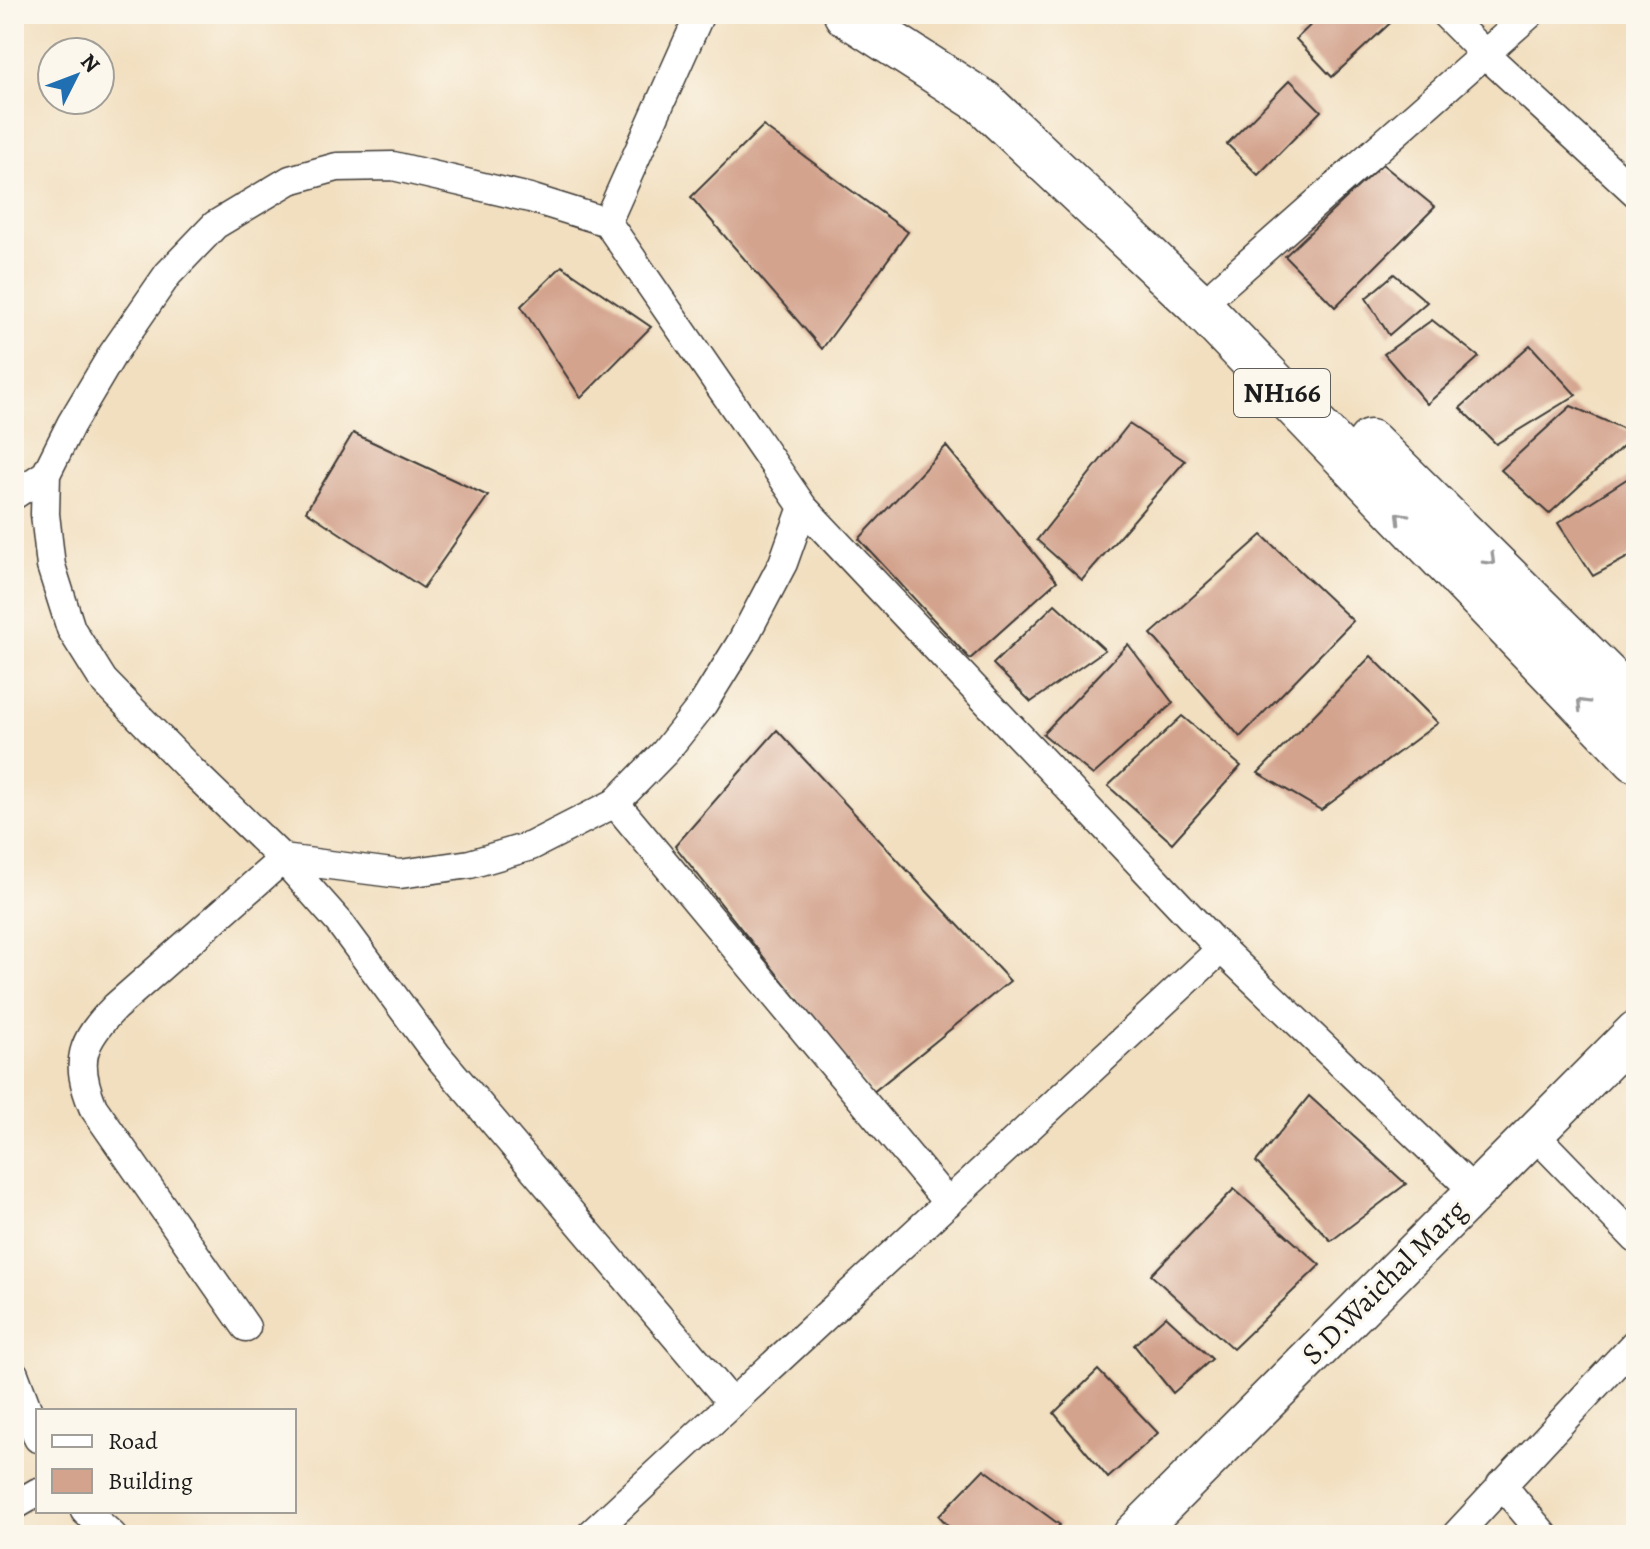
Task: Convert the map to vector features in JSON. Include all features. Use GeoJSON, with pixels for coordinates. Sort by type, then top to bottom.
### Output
{"type":"FeatureCollection","features":[{"type":"Feature","properties":{"kind":"highway","name":"NH166"},"geometry":{"type":"LineString","coordinates":[[846,14],[983,102],[1197,303],[1636,760]]}},
{"type":"Feature","properties":{"kind":"highway","name":"NH166"},"geometry":{"type":"LineString","coordinates":[[899,14],[941,41],[1168,239],[1636,705]]}},
{"type":"Feature","properties":{"kind":"street"},"geometry":{"type":"LineString","coordinates":[[607,222],[700,14]]}},
{"type":"Feature","properties":{"kind":"street"},"geometry":{"type":"LineString","coordinates":[[1445,14],[1636,193]]}},
{"type":"Feature","properties":{"kind":"street"},"geometry":{"type":"LineString","coordinates":[[1219,289],[1530,14]]}},
{"type":"Feature","properties":{"kind":"street"},"geometry":{"type":"LineString","coordinates":[[732,1403],[437,1055],[339,922],[283,859],[103,680],[71,629],[51,566],[45,514],[46,474],[112,355],[168,274],[215,225],[290,180],[337,167],[393,166],[530,198],[607,222],[803,507],[1221,949],[1474,1191]]}},
{"type":"Feature","properties":{"kind":"street"},"geometry":{"type":"LineString","coordinates":[[14,495],[46,474]]}},
{"type":"Feature","properties":{"kind":"street"},"geometry":{"type":"LineString","coordinates":[[246,1327],[93,1107],[83,1082],[83,1057],[94,1029],[283,859],[400,874],[470,864],[531,846],[615,803],[665,752],[703,704],[742,641],[783,563],[803,507]]}},
{"type":"Feature","properties":{"kind":"street"},"geometry":{"type":"LineString","coordinates":[[615,803],[948,1203]]}},
{"type":"Feature","properties":{"kind":"street"},"geometry":{"type":"LineString","coordinates":[[590,1535],[1221,949]]}},
{"type":"Feature","properties":{"kind":"street","name":"S.D.Waichal Marg"},"geometry":{"type":"LineString","coordinates":[[1133,1535],[1636,1031]]}},
{"type":"Feature","properties":{"kind":"street"},"geometry":{"type":"LineString","coordinates":[[1534,1134],[1636,1239]]}},
{"type":"Feature","properties":{"kind":"street"},"geometry":{"type":"LineString","coordinates":[[1456,1535],[1636,1342]]}},
{"type":"Feature","properties":{"kind":"street"},"geometry":{"type":"LineString","coordinates":[[14,1374],[36,1433]]}},
{"type":"Feature","properties":{"kind":"street"},"geometry":{"type":"LineString","coordinates":[[1501,1484],[1544,1535]]}},
{"type":"Feature","properties":{"kind":"street"},"geometry":{"type":"LineString","coordinates":[[14,1506],[36,1493]]}},
{"type":"Feature","properties":{"kind":"street"},"geometry":{"type":"LineString","coordinates":[[87,1513],[112,1535]]}},
{"type":"Feature","properties":{"kind":"building"},"geometry":{"type":"Polygon","coordinates":[[[1322,14],[1400,14],[1332,77],[1296,39],[1322,14]]]}},
{"type":"Feature","properties":{"kind":"building"},"geometry":{"type":"Polygon","coordinates":[[[1290,80],[1321,111],[1258,175],[1227,144],[1290,80]]]}},
{"type":"Feature","properties":{"kind":"building"},"geometry":{"type":"Polygon","coordinates":[[[763,126],[908,232],[822,349],[691,197],[763,126]]]}},
{"type":"Feature","properties":{"kind":"building"},"geometry":{"type":"Polygon","coordinates":[[[1382,164],[1435,207],[1335,307],[1285,256],[1382,164]]]}},
{"type":"Feature","properties":{"kind":"building"},"geometry":{"type":"Polygon","coordinates":[[[562,266],[651,327],[581,398],[521,306],[562,266]]]}},
{"type":"Feature","properties":{"kind":"building"},"geometry":{"type":"Polygon","coordinates":[[[1394,274],[1427,302],[1389,335],[1366,298],[1394,274]]]}},
{"type":"Feature","properties":{"kind":"building"},"geometry":{"type":"Polygon","coordinates":[[[1432,320],[1479,357],[1427,404],[1384,354],[1432,320]]]}},
{"type":"Feature","properties":{"kind":"building"},"geometry":{"type":"Polygon","coordinates":[[[1530,345],[1576,395],[1496,444],[1460,408],[1530,345]]]}},
{"type":"Feature","properties":{"kind":"building"},"geometry":{"type":"Polygon","coordinates":[[[1571,406],[1636,434],[1549,514],[1501,470],[1571,406]]]}},
{"type":"Feature","properties":{"kind":"building"},"geometry":{"type":"Polygon","coordinates":[[[1129,424],[1185,461],[1082,580],[1037,540],[1129,424]]]}},
{"type":"Feature","properties":{"kind":"building"},"geometry":{"type":"Polygon","coordinates":[[[353,433],[488,496],[423,588],[306,511],[353,433]]]}},
{"type":"Feature","properties":{"kind":"building"},"geometry":{"type":"Polygon","coordinates":[[[946,446],[1057,581],[970,659],[859,539],[946,446]]]}},
{"type":"Feature","properties":{"kind":"building"},"geometry":{"type":"Polygon","coordinates":[[[1636,473],[1636,553],[1593,576],[1558,523],[1636,473]]]}},
{"type":"Feature","properties":{"kind":"building"},"geometry":{"type":"Polygon","coordinates":[[[1262,535],[1353,621],[1240,737],[1151,634],[1262,535]]]}},
{"type":"Feature","properties":{"kind":"building"},"geometry":{"type":"Polygon","coordinates":[[[1055,604],[1105,650],[1031,702],[993,664],[1055,604]]]}},
{"type":"Feature","properties":{"kind":"building"},"geometry":{"type":"Polygon","coordinates":[[[1128,644],[1173,703],[1093,775],[1043,734],[1128,644]]]}},
{"type":"Feature","properties":{"kind":"building"},"geometry":{"type":"Polygon","coordinates":[[[1371,656],[1438,723],[1321,810],[1258,773],[1371,656]]]}},
{"type":"Feature","properties":{"kind":"building"},"geometry":{"type":"Polygon","coordinates":[[[1182,716],[1241,766],[1172,843],[1108,786],[1182,716]]]}},
{"type":"Feature","properties":{"kind":"building"},"geometry":{"type":"Polygon","coordinates":[[[777,730],[1010,981],[872,1093],[675,846],[777,730]]]}},
{"type":"Feature","properties":{"kind":"building"},"geometry":{"type":"Polygon","coordinates":[[[1309,1096],[1406,1184],[1331,1241],[1256,1162],[1309,1096]]]}},
{"type":"Feature","properties":{"kind":"building"},"geometry":{"type":"Polygon","coordinates":[[[1234,1189],[1320,1265],[1233,1349],[1151,1275],[1234,1189]]]}},
{"type":"Feature","properties":{"kind":"building"},"geometry":{"type":"Polygon","coordinates":[[[1166,1316],[1212,1359],[1173,1393],[1134,1345],[1166,1316]]]}},
{"type":"Feature","properties":{"kind":"building"},"geometry":{"type":"Polygon","coordinates":[[[1098,1370],[1158,1433],[1108,1478],[1054,1413],[1098,1370]]]}},
{"type":"Feature","properties":{"kind":"building"},"geometry":{"type":"Polygon","coordinates":[[[984,1469],[1060,1525],[1048,1535],[957,1535],[939,1516],[984,1469]]]}}]}
